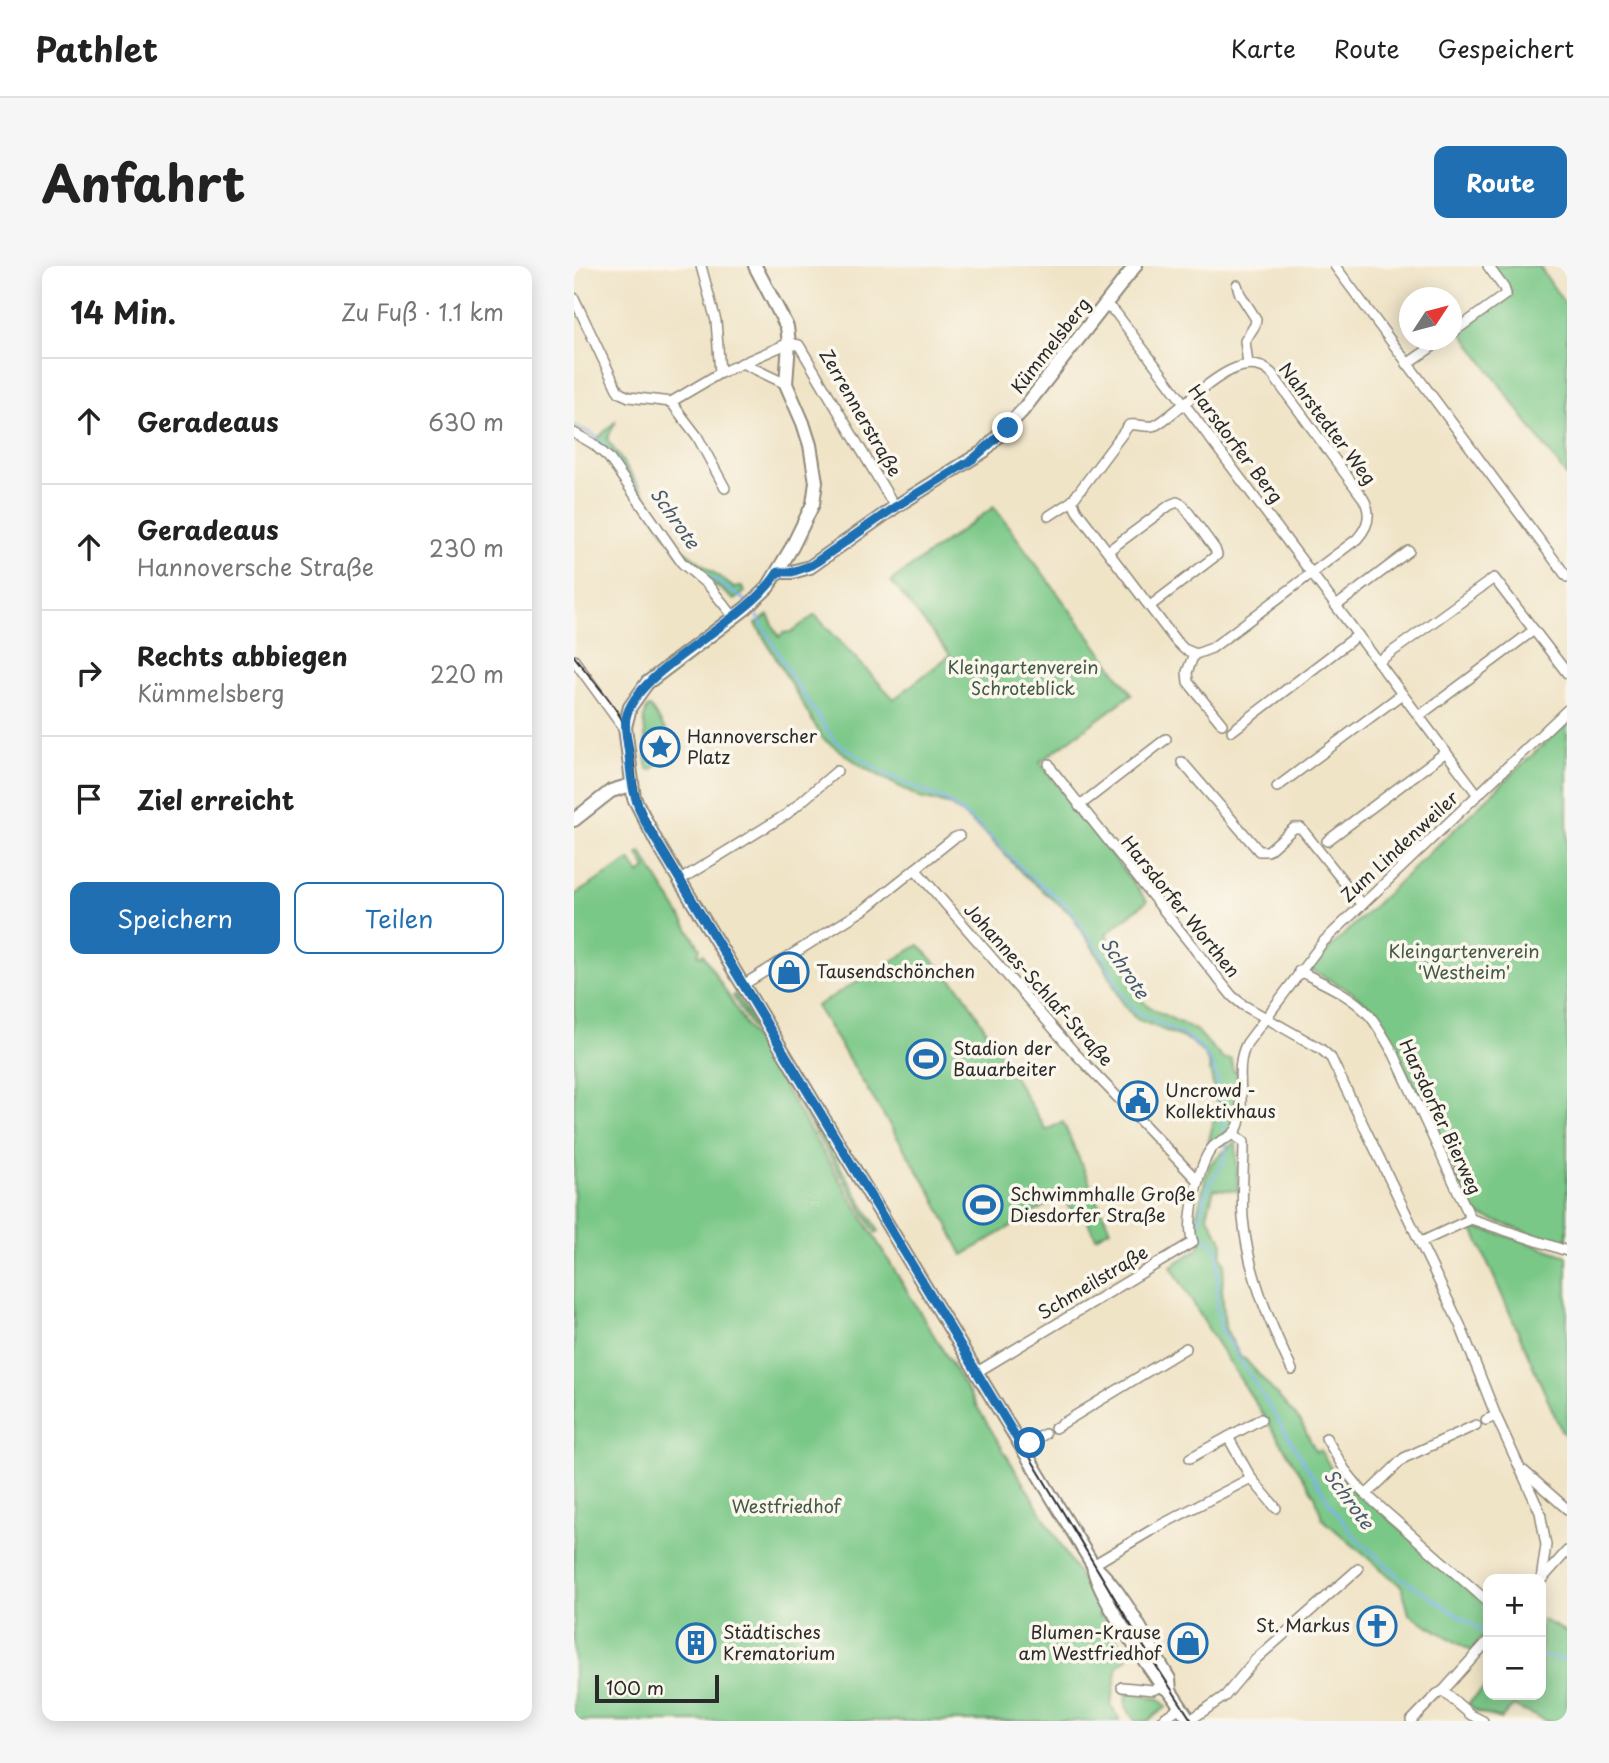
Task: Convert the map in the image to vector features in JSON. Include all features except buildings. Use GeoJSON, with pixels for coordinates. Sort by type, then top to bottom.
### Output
{"type":"FeatureCollection","features":[{"type":"Feature","properties":{"kind":"main road"},"geometry":{"type":"LineString","coordinates":[[755,266],[784,318],[789,343],[786,384],[807,433],[816,488],[810,512],[778,572],[750,604],[644,687],[630,706],[626,717],[626,731],[632,785],[639,810],[1093,1565],[1094,1577],[1189,1721]]}},
{"type":"Feature","properties":{"kind":"main road","name":"Kümmelsberg"},"geometry":{"type":"LineString","coordinates":[[778,572],[792,572],[810,567],[895,507],[973,459],[997,439],[1135,266]]}},
{"type":"Feature","properties":{"kind":"main road"},"geometry":{"type":"LineString","coordinates":[[574,820],[611,792],[632,785]]}},
{"type":"Feature","properties":{"kind":"street"},"geometry":{"type":"LineString","coordinates":[[701,266],[716,321],[720,373]]}},
{"type":"Feature","properties":{"kind":"street"},"geometry":{"type":"LineString","coordinates":[[1335,266],[1567,578]]}},
{"type":"Feature","properties":{"kind":"street"},"geometry":{"type":"LineString","coordinates":[[1462,325],[1506,294],[1488,266]]}},
{"type":"Feature","properties":{"kind":"street"},"geometry":{"type":"LineString","coordinates":[[1049,516],[1072,501],[1128,426],[1153,426],[1231,369],[1248,364],[1245,341],[1256,324],[1256,318],[1237,285]]}},
{"type":"Feature","properties":{"kind":"street"},"geometry":{"type":"LineString","coordinates":[[574,298],[620,393],[629,397],[671,402],[720,373],[789,343]]}},
{"type":"Feature","properties":{"kind":"street","name":"Harsdorfer Berg"},"geometry":{"type":"LineString","coordinates":[[1105,304],[1116,313],[1185,403],[1478,795]]}},
{"type":"Feature","properties":{"kind":"street","name":"Zerrennerstraße"},"geometry":{"type":"LineString","coordinates":[[789,343],[797,344],[803,349],[895,507]]}},
{"type":"Feature","properties":{"kind":"street"},"geometry":{"type":"LineString","coordinates":[[1407,364],[1427,350]]}},
{"type":"Feature","properties":{"kind":"street"},"geometry":{"type":"LineString","coordinates":[[742,363],[786,384]]}},
{"type":"Feature","properties":{"kind":"street","name":"Nahrstedter Weg"},"geometry":{"type":"LineString","coordinates":[[1194,654],[1210,649],[1312,573],[1363,533],[1369,519],[1367,505],[1272,374],[1261,366],[1248,364]]}},
{"type":"Feature","properties":{"kind":"street"},"geometry":{"type":"LineString","coordinates":[[671,402],[697,436],[725,488]]}},
{"type":"Feature","properties":{"kind":"street"},"geometry":{"type":"LineString","coordinates":[[574,433],[592,443],[608,458],[682,563],[709,586],[734,617]]}},
{"type":"Feature","properties":{"kind":"street"},"geometry":{"type":"LineString","coordinates":[[1072,501],[1181,647],[1194,654],[1188,670],[1188,682],[1222,724]]}},
{"type":"Feature","properties":{"kind":"street"},"geometry":{"type":"LineString","coordinates":[[1108,551],[1172,504],[1177,502],[1183,505],[1217,555],[1150,606]]}},
{"type":"Feature","properties":{"kind":"street"},"geometry":{"type":"LineString","coordinates":[[1336,606],[1409,551]]}},
{"type":"Feature","properties":{"kind":"street"},"geometry":{"type":"LineString","coordinates":[[1378,662],[1493,578],[1567,673]]}},
{"type":"Feature","properties":{"kind":"street"},"geometry":{"type":"LineString","coordinates":[[1419,716],[1534,630]]}},
{"type":"Feature","properties":{"kind":"street"},"geometry":{"type":"LineString","coordinates":[[1233,731],[1358,635]]}},
{"type":"Feature","properties":{"kind":"street"},"geometry":{"type":"LineString","coordinates":[[574,660],[626,731]]}},
{"type":"Feature","properties":{"kind":"street"},"geometry":{"type":"LineString","coordinates":[[1277,787],[1402,694]]}},
{"type":"Feature","properties":{"kind":"street","name":"Zum Lindenweiler"},"geometry":{"type":"LineString","coordinates":[[1230,1136],[1238,1125],[1241,1109],[1242,1054],[1265,1017],[1300,971],[1320,946],[1567,710]]}},
{"type":"Feature","properties":{"kind":"street"},"geometry":{"type":"LineString","coordinates":[[1079,806],[1166,739]]}},
{"type":"Feature","properties":{"kind":"street"},"geometry":{"type":"LineString","coordinates":[[1327,841],[1446,752]]}},
{"type":"Feature","properties":{"kind":"street"},"geometry":{"type":"LineString","coordinates":[[1182,762],[1259,851],[1268,851],[1294,828],[1301,828],[1362,905]]}},
{"type":"Feature","properties":{"kind":"street","name":"Harsdorfer Worthen"},"geometry":{"type":"LineString","coordinates":[[1049,764],[1079,806],[1232,996],[1331,1057],[1421,1242],[1476,1362],[1496,1416],[1541,1512],[1546,1550],[1542,1574]]}},
{"type":"Feature","properties":{"kind":"street"},"geometry":{"type":"LineString","coordinates":[[680,880],[787,814],[837,771]]}},
{"type":"Feature","properties":{"kind":"street"},"geometry":{"type":"LineString","coordinates":[[743,985],[837,929],[959,836]]}},
{"type":"Feature","properties":{"kind":"street","name":"Johannes-Schlaf-Straße"},"geometry":{"type":"LineString","coordinates":[[915,869],[1073,1051],[1198,1181]]}},
{"type":"Feature","properties":{"kind":"street","name":"Harsdorfer Bierweg"},"geometry":{"type":"LineString","coordinates":[[1300,971],[1347,997],[1368,1014],[1380,1030],[1394,1054],[1471,1219],[1567,1251]]}},
{"type":"Feature","properties":{"kind":"street"},"geometry":{"type":"LineString","coordinates":[[1230,1136],[1244,1142],[1241,1176],[1243,1216],[1256,1286],[1292,1370]]}},
{"type":"Feature","properties":{"kind":"street","name":"Schmeilstraße"},"geometry":{"type":"LineString","coordinates":[[977,1372],[1193,1242],[1190,1228],[1198,1181],[1214,1146],[1230,1136]]}},
{"type":"Feature","properties":{"kind":"street"},"geometry":{"type":"LineString","coordinates":[[1421,1242],[1471,1219]]}},
{"type":"Feature","properties":{"kind":"street"},"geometry":{"type":"LineString","coordinates":[[1055,1428],[1186,1348]]}},
{"type":"Feature","properties":{"kind":"street"},"geometry":{"type":"LineString","coordinates":[[1486,1420],[1496,1416]]}},
{"type":"Feature","properties":{"kind":"street"},"geometry":{"type":"LineString","coordinates":[[1190,1458],[1261,1419]]}},
{"type":"Feature","properties":{"kind":"street"},"geometry":{"type":"LineString","coordinates":[[1366,1495],[1404,1458],[1476,1425]]}},
{"type":"Feature","properties":{"kind":"street"},"geometry":{"type":"LineString","coordinates":[[1022,1447],[1045,1434]]}},
{"type":"Feature","properties":{"kind":"street"},"geometry":{"type":"LineString","coordinates":[[1228,1437],[1251,1479],[1276,1508]]}},
{"type":"Feature","properties":{"kind":"street"},"geometry":{"type":"LineString","coordinates":[[1326,1438],[1345,1470],[1366,1495],[1483,1598]]}},
{"type":"Feature","properties":{"kind":"street"},"geometry":{"type":"LineString","coordinates":[[1522,1469],[1567,1509]]}},
{"type":"Feature","properties":{"kind":"street"},"geometry":{"type":"LineString","coordinates":[[1093,1565],[1156,1528],[1251,1479]]}},
{"type":"Feature","properties":{"kind":"street"},"geometry":{"type":"LineString","coordinates":[[1546,1574],[1567,1551]]}},
{"type":"Feature","properties":{"kind":"street"},"geometry":{"type":"LineString","coordinates":[[1189,1721],[1225,1696],[1252,1662],[1358,1569]]}},
{"type":"Feature","properties":{"kind":"street"},"geometry":{"type":"LineString","coordinates":[[1411,1721],[1437,1693],[1443,1691],[1483,1647]]}},
{"type":"Feature","properties":{"kind":"street"},"geometry":{"type":"LineString","coordinates":[[1122,1687],[1153,1690],[1166,1688]]}},
{"type":"Feature","properties":{"kind":"street"},"geometry":{"type":"LineString","coordinates":[[1443,1691],[1471,1715],[1483,1721]]}},
{"type":"Feature","properties":{"kind":"street"},"geometry":{"type":"LineString","coordinates":[[1160,1721],[1180,1707]]}},
{"type":"Feature","properties":{"kind":"green space"},"geometry":{"type":"Polygon","coordinates":[[[1492,266],[1539,266],[1567,307],[1567,477],[1462,333],[1462,329],[1512,295],[1492,266]]]}},
{"type":"Feature","properties":{"kind":"green space"},"geometry":{"type":"Polygon","coordinates":[[[616,421],[607,439],[681,548],[734,588],[741,586],[745,592],[734,600],[683,558],[629,478],[596,440],[616,421]]]}},
{"type":"Feature","properties":{"kind":"green space","name":"Kleingartenverein Schroteblick"},"geometry":{"type":"Polygon","coordinates":[[[994,507],[1132,694],[1040,762],[1147,901],[1106,934],[1142,1001],[1154,1010],[1197,1031],[1223,1059],[1231,1059],[1233,1071],[1237,1071],[1233,1126],[1227,1135],[1208,1145],[1217,1105],[1205,1055],[1191,1041],[1136,1019],[1122,1003],[1105,967],[1071,914],[1023,874],[986,834],[962,814],[948,804],[920,798],[863,767],[823,739],[756,624],[768,615],[779,637],[815,615],[894,699],[950,655],[891,581],[994,507]]]}},
{"type":"Feature","properties":{"kind":"green space"},"geometry":{"type":"Polygon","coordinates":[[[650,707],[678,748],[651,770],[647,768],[644,718],[647,708],[650,707]]]}},
{"type":"Feature","properties":{"kind":"green space","name":"Kleingartenverein 'Westheim'"},"geometry":{"type":"Polygon","coordinates":[[[1567,722],[1567,1246],[1472,1213],[1449,1158],[1453,1152],[1450,1148],[1442,1147],[1390,1036],[1372,1008],[1350,991],[1311,970],[1311,966],[1567,722]]]}},
{"type":"Feature","properties":{"kind":"green space","name":"Westfriedhof"},"geometry":{"type":"Polygon","coordinates":[[[641,852],[700,948],[698,954],[703,954],[1102,1613],[1099,1617],[1104,1616],[1128,1658],[1118,1665],[1111,1706],[1120,1721],[574,1721],[574,895],[630,860],[639,874],[646,869],[638,854],[641,852]]]}},
{"type":"Feature","properties":{"kind":"green space","name":"Stadion der Bauarbeiter"},"geometry":{"type":"Polygon","coordinates":[[[919,945],[963,992],[1046,1130],[1063,1122],[1110,1229],[1096,1237],[1082,1211],[1075,1216],[1062,1196],[963,1255],[931,1192],[816,1006],[919,945]]]}},
{"type":"Feature","properties":{"kind":"green space"},"geometry":{"type":"Polygon","coordinates":[[[736,994],[879,1231],[876,1233],[733,996],[736,994]]]}},
{"type":"Feature","properties":{"kind":"green space"},"geometry":{"type":"Polygon","coordinates":[[[1236,1141],[1238,1191],[1214,1189],[1207,1215],[1223,1243],[1221,1256],[1225,1263],[1222,1289],[1225,1328],[1241,1358],[1245,1359],[1301,1422],[1316,1452],[1320,1450],[1339,1481],[1346,1477],[1483,1603],[1483,1638],[1471,1651],[1409,1614],[1402,1587],[1322,1518],[1315,1496],[1171,1266],[1200,1245],[1194,1226],[1211,1163],[1236,1141]]]}},
{"type":"Feature","properties":{"kind":"green space"},"geometry":{"type":"Polygon","coordinates":[[[1472,1227],[1567,1256],[1567,1437],[1562,1432],[1472,1227]]]}},
{"type":"Feature","properties":{"kind":"green space"},"geometry":{"type":"Polygon","coordinates":[[[1546,1622],[1567,1632],[1567,1721],[1546,1721],[1513,1706],[1501,1719],[1478,1712],[1468,1704],[1483,1689],[1483,1700],[1546,1700],[1546,1622]]]}},
{"type":"Feature","properties":{"kind":"green space"},"geometry":{"type":"Polygon","coordinates":[[[1126,1693],[1160,1699],[1166,1707],[1148,1721],[1135,1721],[1125,1705],[1126,1693]]]}},
{"type":"Feature","properties":{"kind":"waterway","name":"Schrote"},"geometry":{"type":"LineString","coordinates":[[574,425],[594,435],[611,453],[690,564],[746,601]]}},
{"type":"Feature","properties":{"kind":"waterway","name":"Schrote"},"geometry":{"type":"LineString","coordinates":[[753,608],[798,687],[834,740],[887,775],[947,801],[983,829],[1027,874],[1066,904],[1104,958],[1125,999],[1134,1010],[1191,1039],[1204,1052],[1217,1079],[1225,1136]]}},
{"type":"Feature","properties":{"kind":"waterway","name":"Schrote"},"geometry":{"type":"LineString","coordinates":[[1226,1143],[1225,1156],[1208,1189],[1198,1228],[1205,1238],[1218,1248],[1217,1307],[1221,1329],[1332,1507],[1356,1538],[1399,1576],[1483,1632]]}},
{"type":"Feature","properties":{"kind":"waterway","name":"Schrote"},"geometry":{"type":"LineString","coordinates":[[1546,1657],[1567,1660]]}},
{"type":"Feature","properties":{"kind":"tram line"},"geometry":{"type":"LineString","coordinates":[[574,656],[624,723],[631,745],[636,788],[649,823],[1144,1647],[1192,1721]]}},
{"type":"Feature","properties":{"kind":"place","name":"Hannoverscher Platz"},"geometry":{"type":"Point","coordinates":[660,747]}},
{"type":"Feature","properties":{"kind":"place","name":"Tausendschönchen"},"geometry":{"type":"Point","coordinates":[789,972]}},
{"type":"Feature","properties":{"kind":"place","name":"Stadion der Bauarbeiter"},"geometry":{"type":"Point","coordinates":[926,1059]}},
{"type":"Feature","properties":{"kind":"place","name":"Uncrowd - Kollektivhaus"},"geometry":{"type":"Point","coordinates":[1138,1101]}},
{"type":"Feature","properties":{"kind":"place","name":"Schwimmhalle Große Diesdorfer Straße"},"geometry":{"type":"Point","coordinates":[983,1205]}},
{"type":"Feature","properties":{"kind":"place","name":"St. Markus"},"geometry":{"type":"Point","coordinates":[1377,1626]}},
{"type":"Feature","properties":{"kind":"place","name":"Städtisches Krematorium"},"geometry":{"type":"Point","coordinates":[696,1643]}},
{"type":"Feature","properties":{"kind":"place","name":"Blumen-Krause am Westfriedhof"},"geometry":{"type":"Point","coordinates":[1188,1643]}},
{"type":"Feature","properties":{"kind":"route"},"geometry":{"type":"LineString","coordinates":[[1008,428],[973,459],[895,507],[812,565],[792,572],[778,572],[751,604],[644,687],[630,706],[625,727],[634,798],[648,827],[1022,1447],[1030,1443]]}}]}
